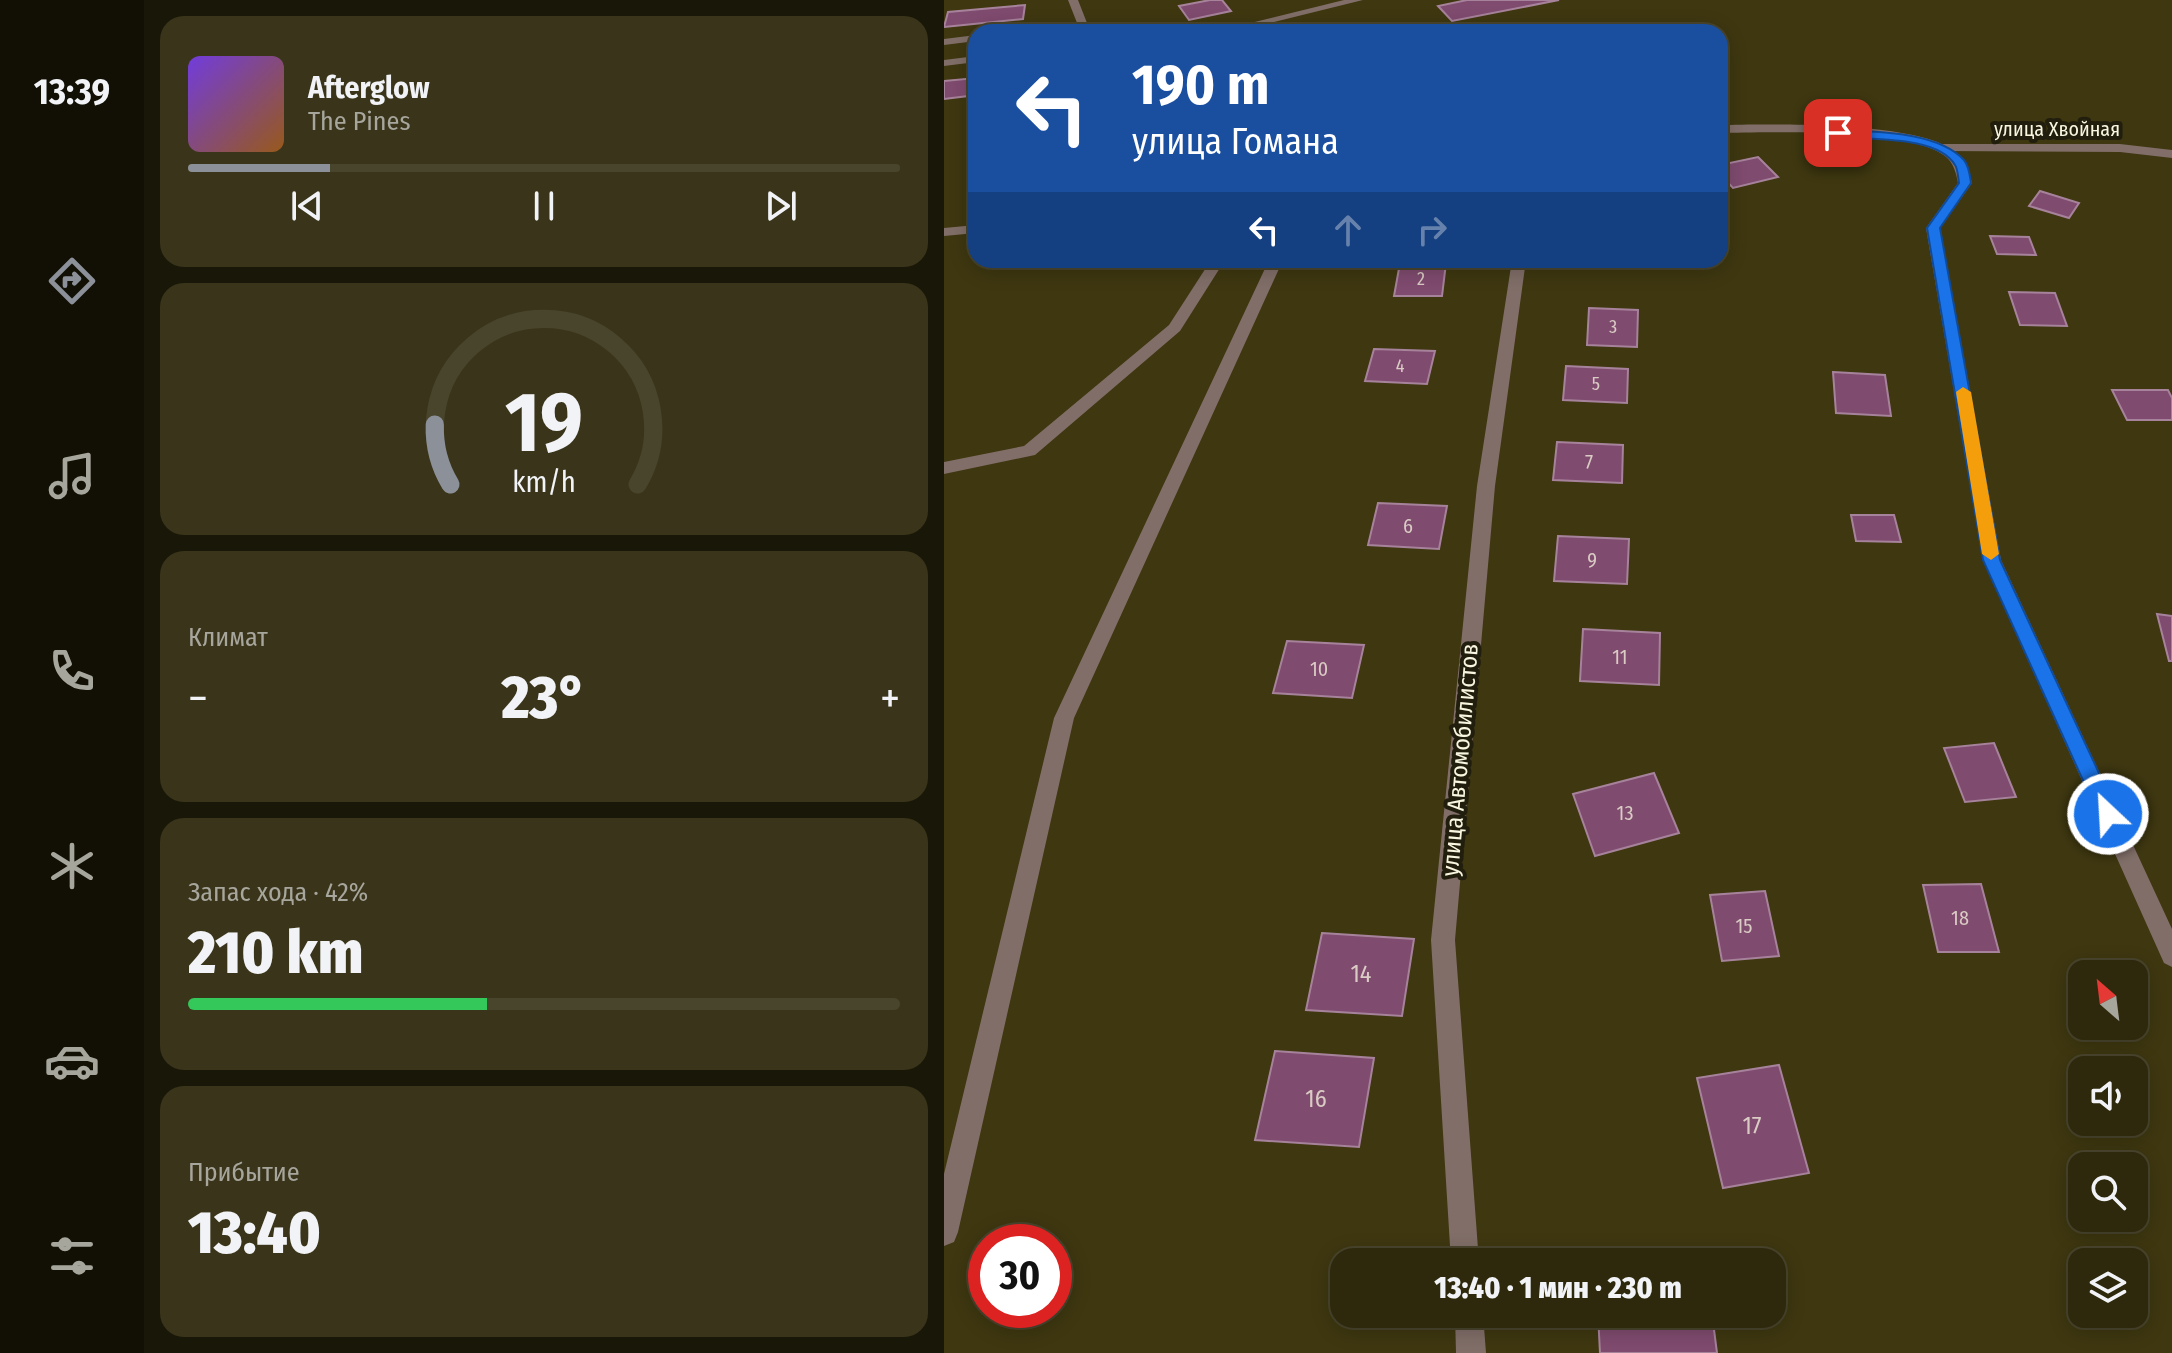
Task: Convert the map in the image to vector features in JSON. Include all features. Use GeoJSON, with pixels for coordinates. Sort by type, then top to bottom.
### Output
{"type":"FeatureCollection","features":[{"type":"Feature","properties":{"kind":"street"},"geometry":{"type":"LineString","coordinates":[[1073,0],[1082,24]]}},
{"type":"Feature","properties":{"kind":"street"},"geometry":{"type":"LineString","coordinates":[[1254,24],[1358,0]]}},
{"type":"Feature","properties":{"kind":"street"},"geometry":{"type":"LineString","coordinates":[[944,42],[968,39]]}},
{"type":"Feature","properties":{"kind":"street"},"geometry":{"type":"LineString","coordinates":[[944,63],[968,60]]}},
{"type":"Feature","properties":{"kind":"street","name":"улица Хвойная"},"geometry":{"type":"LineString","coordinates":[[1728,129],[1893,136],[1942,148],[2120,148],[2172,154]]}},
{"type":"Feature","properties":{"kind":"street"},"geometry":{"type":"LineString","coordinates":[[1942,148],[1961,163],[1965,183],[1933,228],[1992,560],[2172,955]]}},
{"type":"Feature","properties":{"kind":"street"},"geometry":{"type":"LineString","coordinates":[[944,232],[968,230]]}},
{"type":"Feature","properties":{"kind":"street"},"geometry":{"type":"LineString","coordinates":[[944,468],[1029,451],[1175,328],[1213,268]]}},
{"type":"Feature","properties":{"kind":"street"},"geometry":{"type":"LineString","coordinates":[[944,1232],[1064,718],[1272,268]]}},
{"type":"Feature","properties":{"kind":"street","name":"улица Автомобилистов"},"geometry":{"type":"LineString","coordinates":[[1464,1248],[1443,940],[1486,486],[1518,268]]}},
{"type":"Feature","properties":{"kind":"street"},"geometry":{"type":"LineString","coordinates":[[1470,1328],[1471,1353]]}},
{"type":"Feature","properties":{"kind":"building"},"geometry":{"type":"Polygon","coordinates":[[[1222,0],[1231,11],[1189,20],[1179,6],[1222,0]]]}},
{"type":"Feature","properties":{"kind":"building"},"geometry":{"type":"Polygon","coordinates":[[[1467,0],[1559,0],[1452,21],[1438,6],[1467,0]]]}},
{"type":"Feature","properties":{"kind":"building"},"geometry":{"type":"Polygon","coordinates":[[[1025,5],[1023,19],[944,27],[948,12],[1025,5]]]}},
{"type":"Feature","properties":{"kind":"building"},"geometry":{"type":"Polygon","coordinates":[[[968,79],[968,96],[944,99],[944,81],[968,79]]]}},
{"type":"Feature","properties":{"kind":"building"},"geometry":{"type":"Polygon","coordinates":[[[1758,157],[1778,177],[1733,188],[1728,183],[1728,163],[1758,157]]]}},
{"type":"Feature","properties":{"kind":"building"},"geometry":{"type":"Polygon","coordinates":[[[2040,191],[2079,203],[2069,218],[2029,206],[2040,191]]]}},
{"type":"Feature","properties":{"kind":"building"},"geometry":{"type":"Polygon","coordinates":[[[1990,236],[2029,237],[2036,255],[1997,254],[1990,236]]]}},
{"type":"Feature","properties":{"kind":"building"},"geometry":{"type":"Polygon","coordinates":[[[1399,268],[1445,268],[1442,296],[1394,296],[1399,268]]]}},
{"type":"Feature","properties":{"kind":"building"},"geometry":{"type":"Polygon","coordinates":[[[2009,292],[2055,293],[2067,326],[2020,325],[2009,292]]]}},
{"type":"Feature","properties":{"kind":"building"},"geometry":{"type":"Polygon","coordinates":[[[1589,308],[1638,310],[1637,347],[1587,345],[1589,308]]]}},
{"type":"Feature","properties":{"kind":"building"},"geometry":{"type":"Polygon","coordinates":[[[1374,349],[1435,351],[1427,384],[1365,381],[1374,349]]]}},
{"type":"Feature","properties":{"kind":"building"},"geometry":{"type":"Polygon","coordinates":[[[1566,366],[1628,369],[1627,403],[1563,400],[1566,366]]]}},
{"type":"Feature","properties":{"kind":"building"},"geometry":{"type":"Polygon","coordinates":[[[1833,372],[1885,375],[1891,416],[1836,413],[1833,372]]]}},
{"type":"Feature","properties":{"kind":"building"},"geometry":{"type":"Polygon","coordinates":[[[2112,390],[2168,390],[2172,398],[2172,420],[2127,420],[2112,390]]]}},
{"type":"Feature","properties":{"kind":"building"},"geometry":{"type":"Polygon","coordinates":[[[1557,442],[1623,445],[1622,483],[1553,480],[1557,442]]]}},
{"type":"Feature","properties":{"kind":"building"},"geometry":{"type":"Polygon","coordinates":[[[1378,503],[1447,506],[1439,549],[1368,545],[1378,503]]]}},
{"type":"Feature","properties":{"kind":"building"},"geometry":{"type":"Polygon","coordinates":[[[1851,515],[1894,515],[1901,542],[1856,541],[1851,515]]]}},
{"type":"Feature","properties":{"kind":"building"},"geometry":{"type":"Polygon","coordinates":[[[1558,536],[1629,539],[1627,584],[1554,581],[1558,536]]]}},
{"type":"Feature","properties":{"kind":"building"},"geometry":{"type":"Polygon","coordinates":[[[2157,614],[2172,616],[2172,661],[2169,661],[2157,614]]]}},
{"type":"Feature","properties":{"kind":"building"},"geometry":{"type":"Polygon","coordinates":[[[1583,629],[1660,633],[1659,685],[1580,681],[1583,629]]]}},
{"type":"Feature","properties":{"kind":"building"},"geometry":{"type":"Polygon","coordinates":[[[1287,641],[1364,645],[1352,698],[1273,693],[1287,641]]]}},
{"type":"Feature","properties":{"kind":"building"},"geometry":{"type":"Polygon","coordinates":[[[1994,743],[2016,797],[1965,802],[1944,748],[1994,743]]]}},
{"type":"Feature","properties":{"kind":"building"},"geometry":{"type":"Polygon","coordinates":[[[1654,773],[1679,833],[1595,856],[1573,794],[1654,773]]]}},
{"type":"Feature","properties":{"kind":"building"},"geometry":{"type":"Polygon","coordinates":[[[1981,884],[1999,952],[1938,952],[1923,885],[1981,884]]]}},
{"type":"Feature","properties":{"kind":"building"},"geometry":{"type":"Polygon","coordinates":[[[1765,891],[1779,956],[1722,961],[1710,895],[1765,891]]]}},
{"type":"Feature","properties":{"kind":"building"},"geometry":{"type":"Polygon","coordinates":[[[1322,933],[1414,939],[1402,1016],[1306,1010],[1322,933]]]}},
{"type":"Feature","properties":{"kind":"building"},"geometry":{"type":"Polygon","coordinates":[[[1275,1051],[1374,1058],[1359,1147],[1255,1140],[1275,1051]]]}},
{"type":"Feature","properties":{"kind":"building"},"geometry":{"type":"Polygon","coordinates":[[[1779,1065],[1809,1173],[1723,1188],[1697,1078],[1779,1065]]]}},
{"type":"Feature","properties":{"kind":"building"},"geometry":{"type":"Polygon","coordinates":[[[1599,1328],[1714,1328],[1717,1353],[1600,1353],[1599,1328]]]}},
{"type":"Feature","properties":{"kind":"slow traffic"},"geometry":{"type":"LineString","coordinates":[[1963,392],[1991,554]]}},
{"type":"Feature","properties":{"kind":"route"},"geometry":{"type":"LineString","coordinates":[[1838,133],[1893,136],[1942,148],[1961,163],[1965,183],[1933,228],[1992,560],[2108,814]]}}]}
